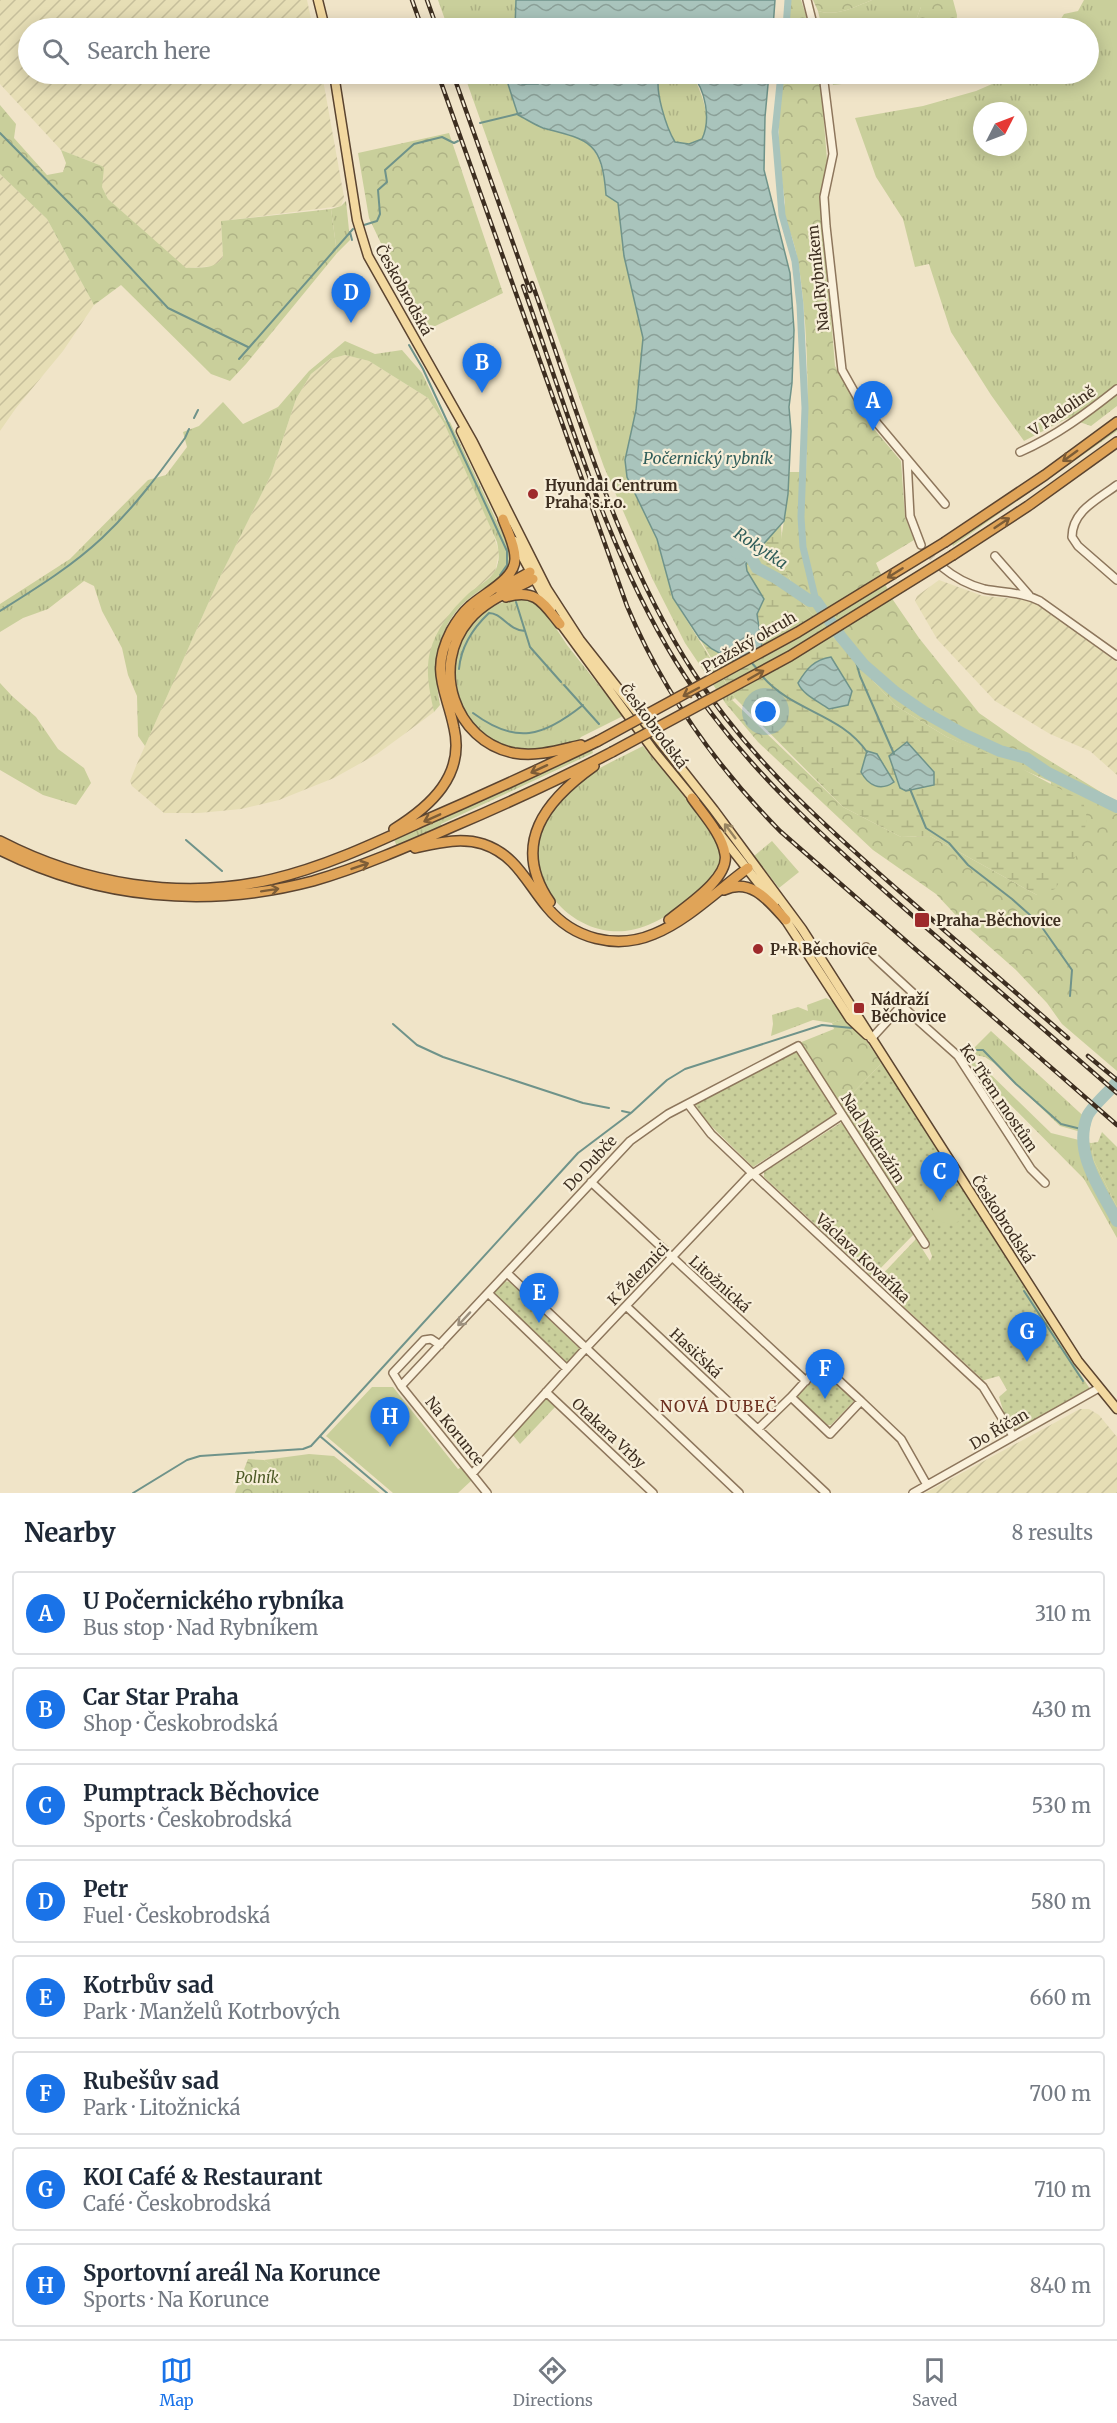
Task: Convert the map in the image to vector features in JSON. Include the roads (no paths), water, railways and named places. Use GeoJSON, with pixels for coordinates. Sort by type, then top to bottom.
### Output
{"type":"FeatureCollection","features":[{"type":"Feature","properties":{"kind":"highway","name":"Pražský okruh"},"geometry":{"type":"LineString","coordinates":[[371,844],[485,794],[594,742],[798,632],[945,542],[1045,475],[1117,422]]}},
{"type":"Feature","properties":{"kind":"highway","name":"Pražský okruh"},"geometry":{"type":"LineString","coordinates":[[601,759],[790,656],[1028,506],[1117,442]]}},
{"type":"Feature","properties":{"kind":"highway"},"geometry":{"type":"LineString","coordinates":[[70,874],[148,886],[184,888],[228,887],[254,883],[293,874],[371,844],[426,807],[440,792],[452,770],[456,753],[456,736],[443,695],[441,669],[443,651],[450,634],[468,607],[504,580],[513,568],[515,554],[503,519]]}},
{"type":"Feature","properties":{"kind":"highway"},"geometry":{"type":"LineString","coordinates":[[468,607],[535,574]]}},
{"type":"Feature","properties":{"kind":"highway"},"geometry":{"type":"LineString","coordinates":[[535,574],[482,607],[462,629],[454,645],[450,663],[449,679],[454,701],[467,724],[488,743],[503,750],[520,754],[542,754],[594,742]]}},
{"type":"Feature","properties":{"kind":"highway"},"geometry":{"type":"LineString","coordinates":[[482,607],[509,596],[529,594],[541,601],[560,624]]}},
{"type":"Feature","properties":{"kind":"highway"},"geometry":{"type":"LineString","coordinates":[[601,759],[562,790],[542,817],[536,833],[533,848],[538,880],[559,913],[594,933],[614,936],[649,930],[669,920],[749,863]]}},
{"type":"Feature","properties":{"kind":"highway"},"geometry":{"type":"LineString","coordinates":[[0,850],[102,887],[145,895],[225,896],[278,888],[312,881],[395,852],[601,759]]}},
{"type":"Feature","properties":{"kind":"highway"},"geometry":{"type":"LineString","coordinates":[[669,920],[713,883],[726,861],[721,842],[692,798]]}},
{"type":"Feature","properties":{"kind":"highway"},"geometry":{"type":"LineString","coordinates":[[0,841],[53,869]]}},
{"type":"Feature","properties":{"kind":"highway"},"geometry":{"type":"LineString","coordinates":[[395,852],[455,841],[477,843],[493,848],[519,868],[548,908],[578,933],[602,940],[629,941],[649,936],[670,926],[749,863]]}},
{"type":"Feature","properties":{"kind":"highway"},"geometry":{"type":"LineString","coordinates":[[699,905],[729,888],[744,886],[763,895],[786,920]]}},
{"type":"Feature","properties":{"kind":"main road"},"geometry":{"type":"LineString","coordinates":[[318,0],[322,18]]}},
{"type":"Feature","properties":{"kind":"main road","name":"Českobrodská"},"geometry":{"type":"LineString","coordinates":[[335,84],[345,153],[363,242],[377,274],[473,442],[560,624],[654,751],[749,863],[850,1019],[872,1039]]}},
{"type":"Feature","properties":{"kind":"main road","name":"Českobrodská"},"geometry":{"type":"LineString","coordinates":[[452,406],[466,445],[503,519],[535,574],[580,640],[749,863],[802,929],[1078,1361],[1117,1409]]}},
{"type":"Feature","properties":{"kind":"street"},"geometry":{"type":"LineString","coordinates":[[807,0],[812,18]]}},
{"type":"Feature","properties":{"kind":"street","name":"Nad Rybníkem"},"geometry":{"type":"LineString","coordinates":[[824,84],[833,154],[824,197],[842,370],[861,404],[945,504]]}},
{"type":"Feature","properties":{"kind":"street","name":"V Padolině"},"geometry":{"type":"LineString","coordinates":[[1020,452],[1049,438],[1117,389]]}},
{"type":"Feature","properties":{"kind":"street"},"geometry":{"type":"LineString","coordinates":[[907,459],[910,516],[921,545]]}},
{"type":"Feature","properties":{"kind":"street"},"geometry":{"type":"LineString","coordinates":[[1117,484],[1080,513],[1074,524],[1072,537],[1078,546],[1117,580]]}},
{"type":"Feature","properties":{"kind":"street"},"geometry":{"type":"LineString","coordinates":[[995,556],[1029,595],[1051,608],[1117,656]]}},
{"type":"Feature","properties":{"kind":"street"},"geometry":{"type":"LineString","coordinates":[[942,567],[964,581],[979,587],[1029,595]]}},
{"type":"Feature","properties":{"kind":"street"},"geometry":{"type":"LineString","coordinates":[[1011,592],[1017,580]]}},
{"type":"Feature","properties":{"kind":"street"},"geometry":{"type":"LineString","coordinates":[[866,947],[914,993],[872,1039]]}},
{"type":"Feature","properties":{"kind":"street","name":"Ke Třem mostům"},"geometry":{"type":"LineString","coordinates":[[902,1005],[958,1056],[1031,1169],[1045,1184]]}},
{"type":"Feature","properties":{"kind":"street","name":"Do Dubče"},"geometry":{"type":"LineString","coordinates":[[401,1386],[639,1133],[688,1104],[798,1046]]}},
{"type":"Feature","properties":{"kind":"street","name":"Nad Nádražím"},"geometry":{"type":"LineString","coordinates":[[798,1046],[925,1244]]}},
{"type":"Feature","properties":{"kind":"street","name":"Václava Kovaříka"},"geometry":{"type":"LineString","coordinates":[[688,1104],[711,1134],[983,1387],[1013,1436]]}},
{"type":"Feature","properties":{"kind":"street","name":"K Železnici"},"geometry":{"type":"LineString","coordinates":[[472,1474],[586,1348],[752,1173],[842,1115]]}},
{"type":"Feature","properties":{"kind":"street","name":"Litožnická"},"geometry":{"type":"LineString","coordinates":[[591,1182],[806,1381]]}},
{"type":"Feature","properties":{"kind":"street"},"geometry":{"type":"LineString","coordinates":[[507,1273],[739,1493]]}},
{"type":"Feature","properties":{"kind":"street"},"geometry":{"type":"LineString","coordinates":[[488,1293],[567,1369]]}},
{"type":"Feature","properties":{"kind":"street","name":"Hasičská"},"geometry":{"type":"LineString","coordinates":[[626,1306],[826,1493]]}},
{"type":"Feature","properties":{"kind":"street"},"geometry":{"type":"LineString","coordinates":[[401,1386],[393,1373],[417,1347],[428,1338],[440,1345]]}},
{"type":"Feature","properties":{"kind":"street"},"geometry":{"type":"LineString","coordinates":[[758,1429],[821,1364],[901,1439],[927,1485]]}},
{"type":"Feature","properties":{"kind":"street","name":"Na Korunce"},"geometry":{"type":"LineString","coordinates":[[401,1386],[487,1493]]}},
{"type":"Feature","properties":{"kind":"street","name":"Do Říčan"},"geometry":{"type":"LineString","coordinates":[[913,1493],[1099,1388]]}},
{"type":"Feature","properties":{"kind":"street","name":"Otakara Vrby"},"geometry":{"type":"LineString","coordinates":[[546,1392],[648,1491]]}},
{"type":"Feature","properties":{"kind":"street"},"geometry":{"type":"LineString","coordinates":[[791,1397],[830,1434],[861,1401]]}},
{"type":"Feature","properties":{"kind":"water"},"geometry":{"type":"Polygon","coordinates":[[[516,0],[775,0],[774,18],[515,18],[516,0]]]}},
{"type":"Feature","properties":{"kind":"water","name":"Počernický rybník"},"geometry":{"type":"Polygon","coordinates":[[[508,84],[658,84],[662,108],[675,142],[689,144],[702,139],[705,131],[706,105],[698,84],[768,84],[764,170],[790,273],[794,330],[789,407],[791,431],[788,494],[784,521],[750,556],[746,564],[747,571],[764,599],[757,614],[762,647],[737,663],[712,649],[700,639],[673,598],[657,539],[627,477],[625,460],[636,410],[643,338],[624,256],[618,203],[606,195],[601,164],[591,146],[583,140],[540,127],[518,115],[508,84]]]}},
{"type":"Feature","properties":{"kind":"water"},"geometry":{"type":"Polygon","coordinates":[[[831,657],[852,691],[848,705],[829,709],[807,694],[798,683],[812,666],[820,660],[831,657]]]}},
{"type":"Feature","properties":{"kind":"water"},"geometry":{"type":"Polygon","coordinates":[[[907,742],[934,772],[934,785],[906,791],[900,788],[889,756],[907,742]]]}},
{"type":"Feature","properties":{"kind":"water"},"geometry":{"type":"Polygon","coordinates":[[[867,751],[877,754],[894,782],[879,787],[867,780],[861,772],[867,751]]]}},
{"type":"Feature","properties":{"kind":"waterway"},"geometry":{"type":"LineString","coordinates":[[787,18],[788,0]]}},
{"type":"Feature","properties":{"kind":"waterway"},"geometry":{"type":"LineString","coordinates":[[780,84],[775,132],[782,215],[795,261],[800,305],[805,408],[801,517],[803,547],[816,601]]}},
{"type":"Feature","properties":{"kind":"waterway"},"geometry":{"type":"LineString","coordinates":[[480,123],[521,113]]}},
{"type":"Feature","properties":{"kind":"waterway"},"geometry":{"type":"LineString","coordinates":[[0,133],[168,308],[248,347]]}},
{"type":"Feature","properties":{"kind":"waterway"},"geometry":{"type":"LineString","coordinates":[[364,225],[377,221],[380,214],[378,190],[387,182],[385,170],[414,144],[442,137],[454,143],[458,141]]}},
{"type":"Feature","properties":{"kind":"waterway"},"geometry":{"type":"LineString","coordinates":[[239,359],[353,229]]}},
{"type":"Feature","properties":{"kind":"waterway"},"geometry":{"type":"LineString","coordinates":[[350,232],[352,240]]}},
{"type":"Feature","properties":{"kind":"waterway"},"geometry":{"type":"LineString","coordinates":[[409,345],[423,369],[507,551],[507,565],[500,575]]}},
{"type":"Feature","properties":{"kind":"waterway"},"geometry":{"type":"LineString","coordinates":[[194,418],[198,410]]}},
{"type":"Feature","properties":{"kind":"waterway"},"geometry":{"type":"LineString","coordinates":[[0,611],[65,568],[102,538],[146,490],[185,438],[189,429]]}},
{"type":"Feature","properties":{"kind":"waterway","name":"Rokytka"},"geometry":{"type":"LineString","coordinates":[[736,552],[744,553],[752,559],[757,568],[810,601],[816,601],[864,665],[895,692],[924,712],[1000,751],[1026,758],[1048,773],[1117,807]]}},
{"type":"Feature","properties":{"kind":"waterway"},"geometry":{"type":"LineString","coordinates":[[516,602],[530,647],[561,682]]}},
{"type":"Feature","properties":{"kind":"waterway"},"geometry":{"type":"LineString","coordinates":[[459,669],[468,638],[489,613],[498,616],[514,628],[525,631]]}},
{"type":"Feature","properties":{"kind":"waterway"},"geometry":{"type":"LineString","coordinates":[[853,651],[860,676],[894,754]]}},
{"type":"Feature","properties":{"kind":"waterway"},"geometry":{"type":"LineString","coordinates":[[751,662],[759,671]]}},
{"type":"Feature","properties":{"kind":"waterway"},"geometry":{"type":"LineString","coordinates":[[762,676],[788,698],[844,729],[867,752]]}},
{"type":"Feature","properties":{"kind":"waterway"},"geometry":{"type":"LineString","coordinates":[[564,685],[599,724]]}},
{"type":"Feature","properties":{"kind":"waterway"},"geometry":{"type":"LineString","coordinates":[[473,713],[503,730],[529,733],[555,724],[583,705]]}},
{"type":"Feature","properties":{"kind":"waterway"},"geometry":{"type":"LineString","coordinates":[[910,789],[926,828],[949,843],[968,865],[1039,923],[1072,970],[1070,996]]}},
{"type":"Feature","properties":{"kind":"waterway"},"geometry":{"type":"LineString","coordinates":[[186,840],[222,871]]}},
{"type":"Feature","properties":{"kind":"waterway"},"geometry":{"type":"LineString","coordinates":[[393,1024],[417,1045],[443,1057],[583,1103],[609,1108]]}},
{"type":"Feature","properties":{"kind":"waterway"},"geometry":{"type":"LineString","coordinates":[[133,1493],[187,1460],[200,1456],[303,1449],[311,1446],[578,1153],[631,1113],[667,1080],[685,1069],[822,1025],[852,1028]]}},
{"type":"Feature","properties":{"kind":"waterway"},"geometry":{"type":"LineString","coordinates":[[958,1050],[983,1050],[1016,1084],[1061,1124],[1085,1130]]}},
{"type":"Feature","properties":{"kind":"waterway","name":"Rokytka"},"geometry":{"type":"LineString","coordinates":[[1117,1082],[1089,1113],[1084,1131],[1086,1158],[1117,1221]]}},
{"type":"Feature","properties":{"kind":"waterway"},"geometry":{"type":"LineString","coordinates":[[622,1111],[631,1113]]}},
{"type":"Feature","properties":{"kind":"waterway"},"geometry":{"type":"LineString","coordinates":[[1024,1291],[1083,1381]]}},
{"type":"Feature","properties":{"kind":"waterway"},"geometry":{"type":"LineString","coordinates":[[321,1437],[387,1493]]}},
{"type":"Feature","properties":{"kind":"tunnel"},"geometry":{"type":"LineString","coordinates":[[921,545],[940,566]]}},
{"type":"Feature","properties":{"kind":"railway"},"geometry":{"type":"LineString","coordinates":[[412,0],[418,18]]}},
{"type":"Feature","properties":{"kind":"railway"},"geometry":{"type":"LineString","coordinates":[[427,0],[433,18]]}},
{"type":"Feature","properties":{"kind":"railway"},"geometry":{"type":"LineString","coordinates":[[442,84],[627,606],[641,638],[674,698],[734,780],[780,831],[1117,1125]]}},
{"type":"Feature","properties":{"kind":"railway"},"geometry":{"type":"LineString","coordinates":[[457,84],[530,291]]}},
{"type":"Feature","properties":{"kind":"railway"},"geometry":{"type":"LineString","coordinates":[[532,283],[621,533],[667,628],[716,705],[765,764],[820,820],[1068,1038]]}},
{"type":"Feature","properties":{"kind":"railway"},"geometry":{"type":"LineString","coordinates":[[523,286],[572,430],[608,526],[651,618],[701,700],[758,770],[821,834],[1117,1093]]}},
{"type":"Feature","properties":{"kind":"railway"},"geometry":{"type":"LineString","coordinates":[[1088,1056],[1117,1080]]}},
{"type":"Feature","properties":{"kind":"place","name":"Petr"},"geometry":{"type":"Point","coordinates":[351,323]}},
{"type":"Feature","properties":{"kind":"place","name":"Car Star Praha"},"geometry":{"type":"Point","coordinates":[482,393]}},
{"type":"Feature","properties":{"kind":"place","name":"U Počernického rybníka"},"geometry":{"type":"Point","coordinates":[873,431]}},
{"type":"Feature","properties":{"kind":"place","name":"Hyundai Centrum Praha s.r.o."},"geometry":{"type":"Point","coordinates":[533,494]}},
{"type":"Feature","properties":{"kind":"place","name":"Praha-Běchovice"},"geometry":{"type":"Point","coordinates":[922,920]}},
{"type":"Feature","properties":{"kind":"place","name":"P+R Běchovice"},"geometry":{"type":"Point","coordinates":[758,949]}},
{"type":"Feature","properties":{"kind":"place","name":"Nádraží Běchovice"},"geometry":{"type":"Point","coordinates":[859,1008]}},
{"type":"Feature","properties":{"kind":"place","name":"Pumptrack Běchovice"},"geometry":{"type":"Point","coordinates":[940,1202]}},
{"type":"Feature","properties":{"kind":"place","name":"Kotrbův sad"},"geometry":{"type":"Point","coordinates":[539,1323]}},
{"type":"Feature","properties":{"kind":"place","name":"KOI Café & Restaurant"},"geometry":{"type":"Point","coordinates":[1027,1362]}},
{"type":"Feature","properties":{"kind":"place","name":"Rubešův sad"},"geometry":{"type":"Point","coordinates":[825,1399]}},
{"type":"Feature","properties":{"kind":"place","name":"Sportovní areál Na Korunce"},"geometry":{"type":"Point","coordinates":[390,1447]}},
{"type":"Feature","properties":{"kind":"district","name":"NOVÁ DUBEČ"},"geometry":{"type":"Point","coordinates":[719,1406]}},
{"type":"Feature","properties":{"kind":"park label","name":"Polník"},"geometry":{"type":"Point","coordinates":[257,1477]}}]}
